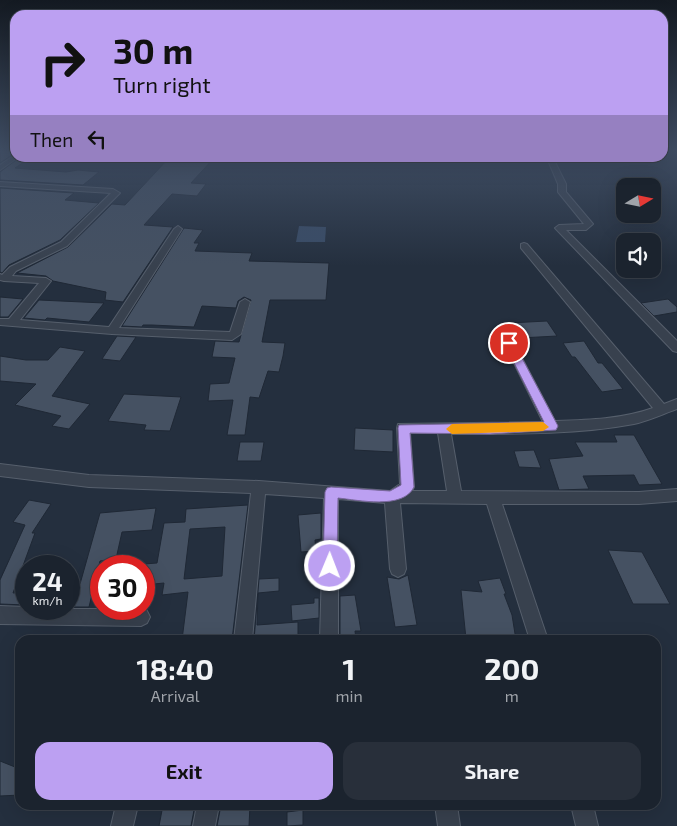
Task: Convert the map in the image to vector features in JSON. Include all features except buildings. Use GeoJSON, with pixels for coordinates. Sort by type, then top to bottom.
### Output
{"type":"FeatureCollection","features":[{"type":"Feature","properties":{"kind":"street"},"geometry":{"type":"LineString","coordinates":[[2,277],[13,269],[64,244],[116,193],[113,191],[73,189]]}},
{"type":"Feature","properties":{"kind":"street"},"geometry":{"type":"LineString","coordinates":[[562,189],[562,192],[589,224],[586,227],[561,226],[559,228],[677,348]]}},
{"type":"Feature","properties":{"kind":"street"},"geometry":{"type":"LineString","coordinates":[[112,331],[178,229]]}},
{"type":"Feature","properties":{"kind":"street"},"geometry":{"type":"LineString","coordinates":[[524,246],[661,409]]}},
{"type":"Feature","properties":{"kind":"street"},"geometry":{"type":"LineString","coordinates":[[2,277],[46,281],[12,324]]}},
{"type":"Feature","properties":{"kind":"street"},"geometry":{"type":"LineString","coordinates":[[0,322],[112,331],[232,336],[236,334],[245,302]]}},
{"type":"Feature","properties":{"kind":"street"},"geometry":{"type":"LineString","coordinates":[[509,343],[552,426]]}},
{"type":"Feature","properties":{"kind":"street"},"geometry":{"type":"LineString","coordinates":[[392,497],[407,487],[404,428],[490,430],[590,425],[635,419],[677,404]]}},
{"type":"Feature","properties":{"kind":"street"},"geometry":{"type":"LineString","coordinates":[[444,429],[455,496]]}},
{"type":"Feature","properties":{"kind":"street"},"geometry":{"type":"LineString","coordinates":[[0,470],[89,481],[259,487],[392,497],[639,498],[677,496]]}},
{"type":"Feature","properties":{"kind":"street"},"geometry":{"type":"LineString","coordinates":[[244,635],[259,487]]}},
{"type":"Feature","properties":{"kind":"street"},"geometry":{"type":"LineString","coordinates":[[329,635],[331,492]]}},
{"type":"Feature","properties":{"kind":"street"},"geometry":{"type":"LineString","coordinates":[[492,496],[537,635]]}},
{"type":"Feature","properties":{"kind":"street"},"geometry":{"type":"LineString","coordinates":[[392,497],[398,569]]}},
{"type":"Feature","properties":{"kind":"street"},"geometry":{"type":"LineString","coordinates":[[0,614],[90,616]]}},
{"type":"Feature","properties":{"kind":"street"},"geometry":{"type":"LineString","coordinates":[[122,826],[126,810]]}},
{"type":"Feature","properties":{"kind":"street"},"geometry":{"type":"LineString","coordinates":[[204,826],[207,810]]}},
{"type":"Feature","properties":{"kind":"street"},"geometry":{"type":"LineString","coordinates":[[447,810],[449,826]]}},
{"type":"Feature","properties":{"kind":"street"},"geometry":{"type":"LineString","coordinates":[[583,810],[587,826]]}},
{"type":"Feature","properties":{"kind":"water"},"geometry":{"type":"Polygon","coordinates":[[[299,226],[326,227],[325,242],[296,242],[299,226]]]}},
{"type":"Feature","properties":{"kind":"slow traffic"},"geometry":{"type":"LineString","coordinates":[[452,429],[490,430],[543,427]]}},
{"type":"Feature","properties":{"kind":"route"},"geometry":{"type":"LineString","coordinates":[[330,566],[331,492],[392,497],[407,487],[404,428],[490,430],[552,426],[509,343]]}}]}
